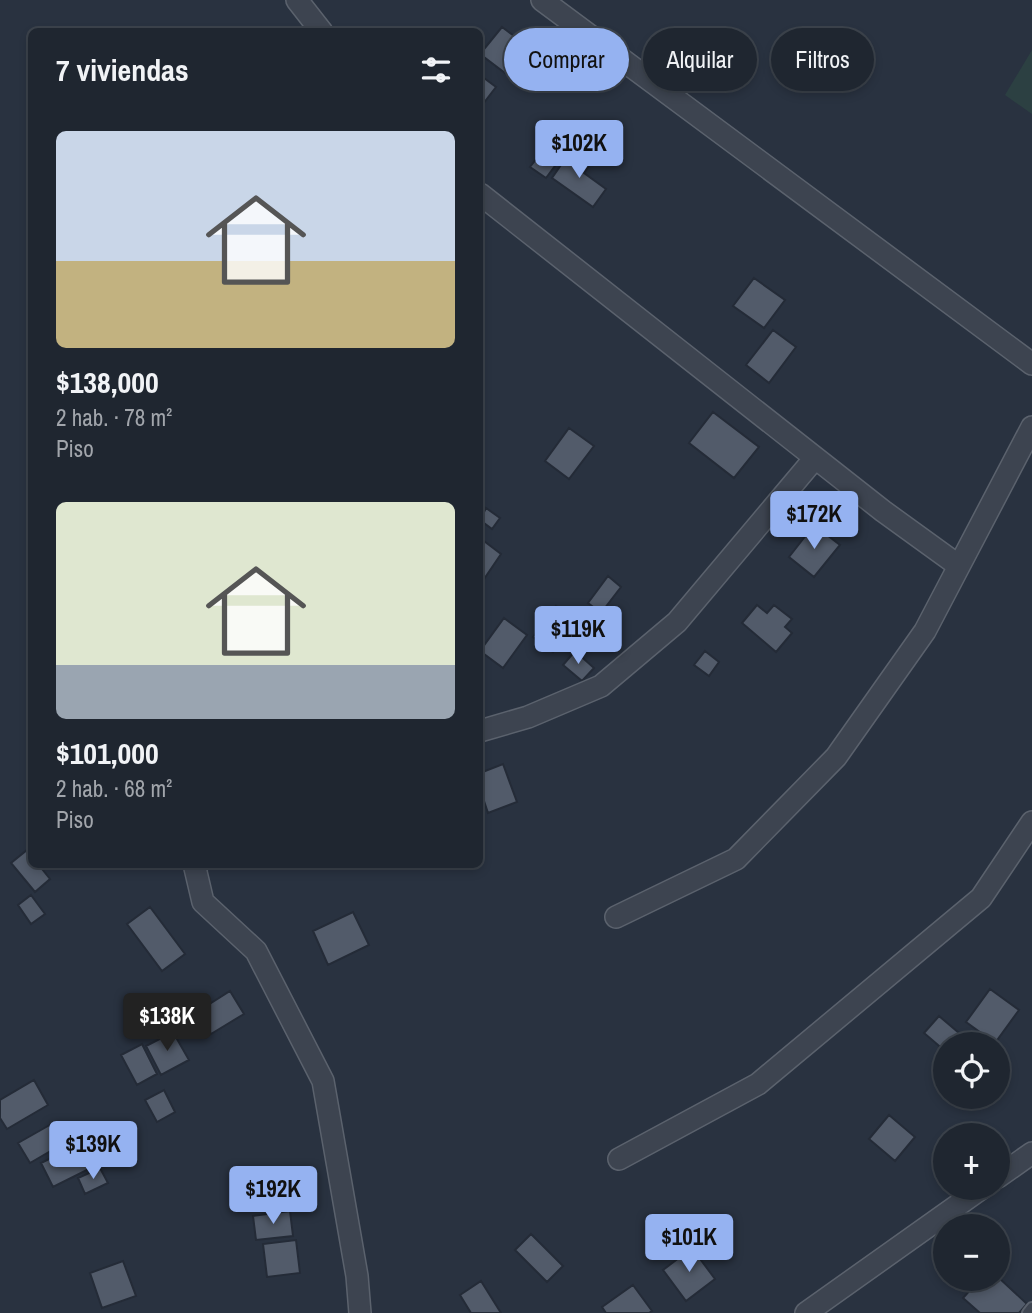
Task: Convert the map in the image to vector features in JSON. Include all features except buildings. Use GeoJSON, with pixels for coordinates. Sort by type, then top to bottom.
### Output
{"type":"FeatureCollection","features":[{"type":"Feature","properties":{"kind":"street"},"geometry":{"type":"LineString","coordinates":[[297,0],[320,28]]}},
{"type":"Feature","properties":{"kind":"street"},"geometry":{"type":"LineString","coordinates":[[542,0],[1032,364]]}},
{"type":"Feature","properties":{"kind":"street"},"geometry":{"type":"LineString","coordinates":[[483,196],[815,458],[959,566]]}},
{"type":"Feature","properties":{"kind":"street"},"geometry":{"type":"LineString","coordinates":[[616,917],[736,859],[836,757],[925,631],[1032,427]]}},
{"type":"Feature","properties":{"kind":"street"},"geometry":{"type":"LineString","coordinates":[[483,730],[528,717],[601,686],[677,622],[815,458]]}},
{"type":"Feature","properties":{"kind":"street"},"geometry":{"type":"LineString","coordinates":[[619,1159],[758,1084],[981,898],[1032,822]]}},
{"type":"Feature","properties":{"kind":"street"},"geometry":{"type":"LineString","coordinates":[[195,868],[203,902],[256,951],[323,1081],[357,1276],[360,1313]]}},
{"type":"Feature","properties":{"kind":"street"},"geometry":{"type":"LineString","coordinates":[[1010,1169],[1032,1153]]}},
{"type":"Feature","properties":{"kind":"street"},"geometry":{"type":"LineString","coordinates":[[806,1313],[965,1200]]}},
{"type":"Feature","properties":{"kind":"lane"},"geometry":{"type":"LineString","coordinates":[[1028,1313],[1032,1308]]}},
{"type":"Feature","properties":{"kind":"green space"},"geometry":{"type":"Polygon","coordinates":[[[1032,50],[1032,114],[1005,95],[1032,50]]]}}]}
